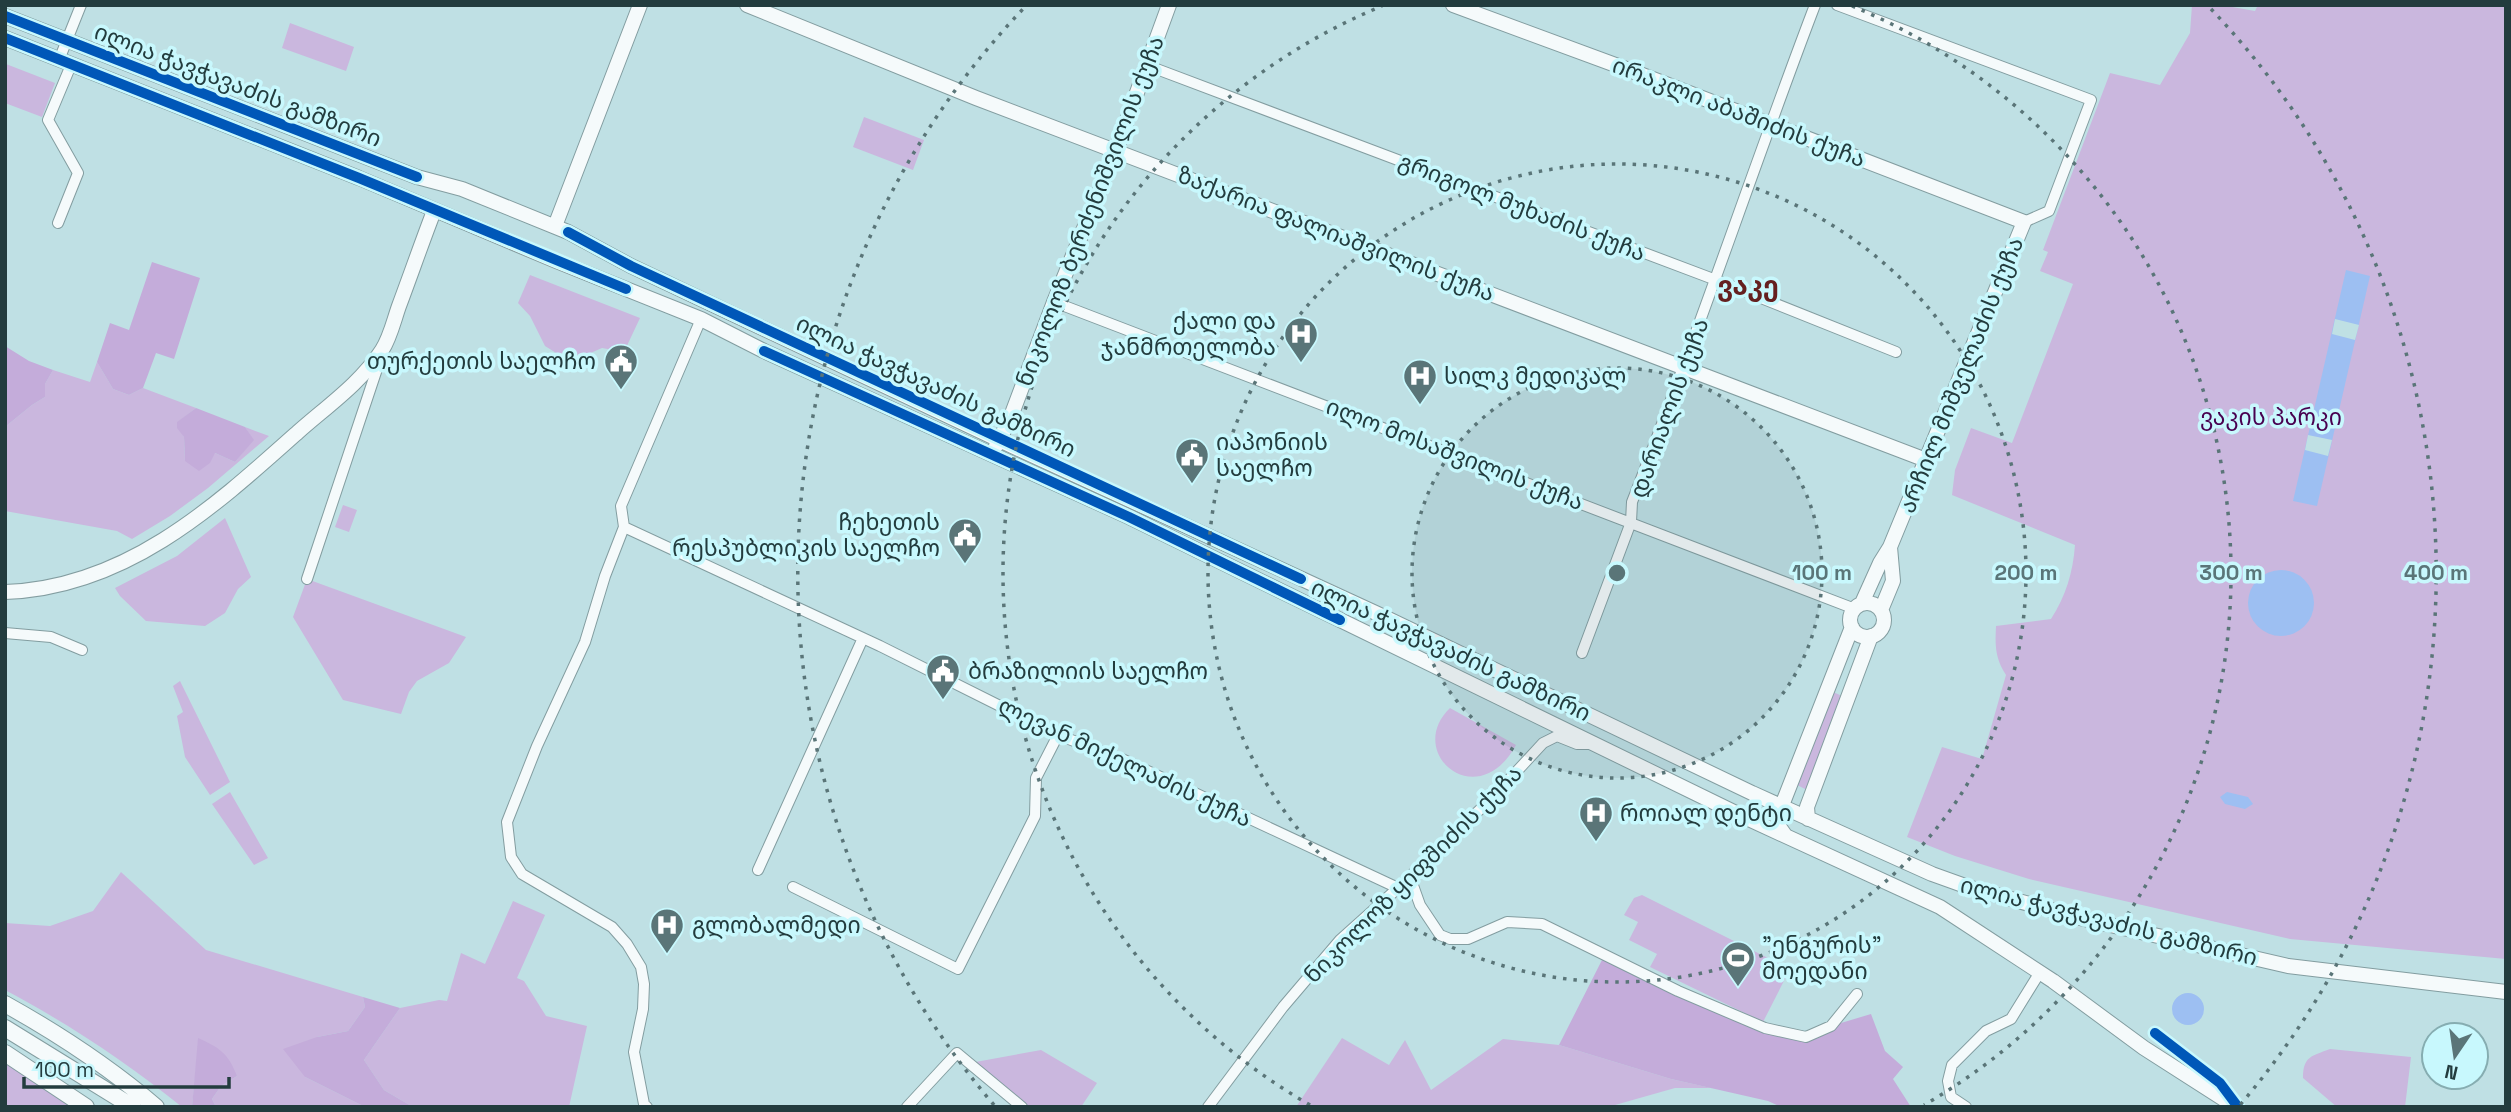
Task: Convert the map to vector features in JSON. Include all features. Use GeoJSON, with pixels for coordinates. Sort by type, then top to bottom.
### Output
{"type":"FeatureCollection","features":[{"type":"Feature","properties":{"kind":"main road"},"geometry":{"type":"LineString","coordinates":[[556,223],[640,5]]}},
{"type":"Feature","properties":{"kind":"main road","name":"ზაქარია ფალიაშვილის ქუჩა"},"geometry":{"type":"LineString","coordinates":[[747,5],[976,98],[1926,460]]}},
{"type":"Feature","properties":{"kind":"main road","name":"ნიკოლოზ ბერძენიშვილის ქუჩა"},"geometry":{"type":"LineString","coordinates":[[993,454],[1010,419],[1116,150],[1169,5]]}},
{"type":"Feature","properties":{"kind":"main road","name":"ირაკლი აბაშიძის ქუჩა"},"geometry":{"type":"LineString","coordinates":[[1453,5],[2024,222]]}},
{"type":"Feature","properties":{"kind":"main road","name":"ილია ჭავჭავაძის გამზირი"},"geometry":{"type":"LineString","coordinates":[[5,16],[418,177],[462,189],[556,223],[631,266],[999,440],[1390,620],[1808,819],[1971,888],[2080,918],[2288,966],[2506,992]]}},
{"type":"Feature","properties":{"kind":"main road","name":"ილია ჭავჭავაძის გამზირი"},"geometry":{"type":"LineString","coordinates":[[5,38],[359,178],[434,211],[701,318],[764,351],[1129,517],[1593,744],[1940,907],[2040,972],[2144,1048],[2236,1107]]}},
{"type":"Feature","properties":{"kind":"main road"},"geometry":{"type":"LineString","coordinates":[[5,592],[31,591],[71,582],[105,571],[149,550],[215,504],[288,442],[352,384],[383,348],[434,211]]}},
{"type":"Feature","properties":{"kind":"main road","name":"არჩილ მიშველაძის ქუჩა"},"geometry":{"type":"LineString","coordinates":[[1858,606],[1890,547],[2024,222]]}},
{"type":"Feature","properties":{"kind":"main road","name":"არჩილ მიშველაძის ქუჩა"},"geometry":{"type":"LineString","coordinates":[[1881,610],[1893,581],[1890,547]]}},
{"type":"Feature","properties":{"kind":"main road"},"geometry":{"type":"LineString","coordinates":[[1872,604],[1881,610],[1883,626],[1876,634],[1860,635],[1852,626],[1850,616],[1858,606],[1872,604]]}},
{"type":"Feature","properties":{"kind":"main road"},"geometry":{"type":"LineString","coordinates":[[1785,835],[1777,819],[1852,626]]}},
{"type":"Feature","properties":{"kind":"main road"},"geometry":{"type":"LineString","coordinates":[[1808,819],[1807,807],[1871,636]]}},
{"type":"Feature","properties":{"kind":"main road"},"geometry":{"type":"LineString","coordinates":[[5,1004],[81,1049],[125,1080],[156,1107]]}},
{"type":"Feature","properties":{"kind":"main road"},"geometry":{"type":"LineString","coordinates":[[5,1028],[118,1101],[133,1107]]}},
{"type":"Feature","properties":{"kind":"main road"},"geometry":{"type":"LineString","coordinates":[[5,1053],[86,1107]]}},
{"type":"Feature","properties":{"kind":"street"},"geometry":{"type":"LineString","coordinates":[[58,223],[78,173],[48,120],[65,62],[67,41],[81,5]]}},
{"type":"Feature","properties":{"kind":"street","name":"დარიალის ქუჩა"},"geometry":{"type":"LineString","coordinates":[[1582,653],[1631,522],[1632,502],[1685,369],[1815,5]]}},
{"type":"Feature","properties":{"kind":"street","name":"არჩილ მიშველაძის ქუჩა"},"geometry":{"type":"LineString","coordinates":[[1837,5],[2091,100],[2049,211],[2024,222]]}},
{"type":"Feature","properties":{"kind":"street","name":"გრიგოლ მუხაძის ქუჩა"},"geometry":{"type":"LineString","coordinates":[[1146,65],[1716,280],[1895,352]]}},
{"type":"Feature","properties":{"kind":"street","name":"ილო მოსაშვილის ქუჩა"},"geometry":{"type":"LineString","coordinates":[[1054,302],[1858,606]]}},
{"type":"Feature","properties":{"kind":"street"},"geometry":{"type":"LineString","coordinates":[[647,1107],[637,1075],[634,1052],[643,1009],[644,984],[641,967],[627,944],[612,928],[522,874],[511,857],[507,822],[532,757],[585,642],[602,585],[624,527],[621,506],[701,318]]}},
{"type":"Feature","properties":{"kind":"street"},"geometry":{"type":"LineString","coordinates":[[307,579],[368,401],[383,348]]}},
{"type":"Feature","properties":{"kind":"street","name":"ლევან მიქელაძის ქუჩა"},"geometry":{"type":"LineString","coordinates":[[624,527],[863,638],[1058,734],[1122,759],[1398,888]]}},
{"type":"Feature","properties":{"kind":"street"},"geometry":{"type":"LineString","coordinates":[[5,633],[51,637],[82,650]]}},
{"type":"Feature","properties":{"kind":"street"},"geometry":{"type":"LineString","coordinates":[[758,870],[863,638]]}},
{"type":"Feature","properties":{"kind":"street"},"geometry":{"type":"LineString","coordinates":[[1536,715],[1545,727],[1543,743]]}},
{"type":"Feature","properties":{"kind":"street"},"geometry":{"type":"LineString","coordinates":[[793,887],[958,969],[1035,816],[1036,778],[1058,734]]}},
{"type":"Feature","properties":{"kind":"street"},"geometry":{"type":"LineString","coordinates":[[1543,743],[1557,736],[1577,744],[1593,744]]}},
{"type":"Feature","properties":{"kind":"street","name":"ნიკოლოზ ყიფშიძის ქუჩა"},"geometry":{"type":"LineString","coordinates":[[1208,1107],[1318,964],[1340,940],[1493,797],[1543,743]]}},
{"type":"Feature","properties":{"kind":"street"},"geometry":{"type":"LineString","coordinates":[[1410,877],[1420,905],[1440,935],[1450,939],[1468,939],[1507,922],[1542,924],[1678,991],[1765,1028],[1806,1037],[1831,1026],[1857,994]]}},
{"type":"Feature","properties":{"kind":"street"},"geometry":{"type":"LineString","coordinates":[[1966,1107],[1953,1102],[1948,1081],[1952,1065],[1986,1031],[2011,1019],[2040,972]]}},
{"type":"Feature","properties":{"kind":"street"},"geometry":{"type":"LineString","coordinates":[[907,1107],[957,1053],[1022,1107]]}},
{"type":"Feature","properties":{"kind":"green space","name":"ვაკის პარკი"},"geometry":{"type":"Polygon","coordinates":[[[2192,5],[2221,5],[2255,11],[2258,5],[2506,5],[2506,959],[2290,939],[2029,879],[1955,856],[1907,837],[1942,747],[1982,759],[2006,675],[1996,652],[1996,626],[2051,619],[2065,593],[2074,555],[2075,545],[1952,495],[1955,470],[1971,428],[2012,443],[2073,284],[2040,271],[2048,252],[2043,250],[2110,73],[2160,85],[2190,33],[2192,5]]]}},
{"type":"Feature","properties":{"kind":"green space"},"geometry":{"type":"Polygon","coordinates":[[[290,23],[354,47],[346,71],[282,48],[290,23]]]}},
{"type":"Feature","properties":{"kind":"green space"},"geometry":{"type":"Polygon","coordinates":[[[6,64],[55,83],[42,117],[5,103],[6,64]]]}},
{"type":"Feature","properties":{"kind":"green space"},"geometry":{"type":"Polygon","coordinates":[[[864,117],[924,140],[913,170],[853,147],[864,117]]]}},
{"type":"Feature","properties":{"kind":"green space"},"geometry":{"type":"Polygon","coordinates":[[[530,275],[640,318],[624,352],[602,348],[579,358],[561,356],[545,346],[530,316],[518,303],[530,275]]]}},
{"type":"Feature","properties":{"kind":"green space"},"geometry":{"type":"Polygon","coordinates":[[[97,362],[113,389],[129,395],[143,388],[196,408],[178,422],[184,437],[185,461],[215,453],[235,462],[253,440],[245,427],[269,436],[208,488],[132,539],[117,531],[5,511],[5,427],[45,397],[45,384],[53,370],[90,382],[97,362]]]}},
{"type":"Feature","properties":{"kind":"green space"},"geometry":{"type":"Polygon","coordinates":[[[343,505],[357,510],[349,532],[335,527],[343,505]]]}},
{"type":"Feature","properties":{"kind":"green space"},"geometry":{"type":"Polygon","coordinates":[[[225,518],[251,577],[238,589],[225,613],[205,626],[146,621],[120,596],[115,588],[177,556],[225,518]]]}},
{"type":"Feature","properties":{"kind":"green space"},"geometry":{"type":"Polygon","coordinates":[[[307,579],[466,637],[449,663],[417,681],[409,692],[401,714],[343,700],[293,617],[307,579]]]}},
{"type":"Feature","properties":{"kind":"green space"},"geometry":{"type":"Polygon","coordinates":[[[180,681],[230,782],[210,795],[185,757],[177,716],[183,712],[173,686],[180,681]]]}},
{"type":"Feature","properties":{"kind":"green space"},"geometry":{"type":"Polygon","coordinates":[[[1831,691],[1842,696],[1807,790],[1795,784],[1831,691]]]}},
{"type":"Feature","properties":{"kind":"green space"},"geometry":{"type":"Polygon","coordinates":[[[1450,708],[1516,745],[1500,766],[1483,775],[1466,776],[1451,770],[1440,758],[1435,742],[1438,725],[1450,708]]]}},
{"type":"Feature","properties":{"kind":"green space"},"geometry":{"type":"Polygon","coordinates":[[[230,792],[268,858],[254,865],[212,804],[230,792]]]}},
{"type":"Feature","properties":{"kind":"green space"},"geometry":{"type":"Polygon","coordinates":[[[121,872],[206,950],[363,997],[365,1007],[348,1031],[317,1037],[305,1077],[365,1107],[216,1107],[212,1099],[221,1086],[237,1076],[199,1039],[192,1107],[182,1107],[96,1044],[5,990],[5,923],[50,926],[93,911],[121,872]]]}},
{"type":"Feature","properties":{"kind":"green space"},"geometry":{"type":"Polygon","coordinates":[[[1642,895],[1790,969],[1763,1022],[1650,967],[1657,954],[1629,940],[1638,922],[1624,915],[1634,898],[1642,895]]]}},
{"type":"Feature","properties":{"kind":"green space"},"geometry":{"type":"Polygon","coordinates":[[[513,901],[545,915],[517,978],[524,981],[546,1016],[587,1026],[569,1107],[413,1107],[384,1090],[364,1060],[400,1008],[439,1000],[447,1001],[461,953],[485,964],[513,901]]]}},
{"type":"Feature","properties":{"kind":"green space"},"geometry":{"type":"Polygon","coordinates":[[[1342,1038],[1389,1065],[1405,1040],[1431,1090],[1503,1039],[1559,1045],[1671,1079],[1711,1088],[1675,1088],[1608,1107],[1296,1107],[1342,1038]]]}},
{"type":"Feature","properties":{"kind":"green space"},"geometry":{"type":"Polygon","coordinates":[[[2330,1049],[2411,1057],[2405,1107],[2337,1107],[2303,1078],[2307,1061],[2330,1049]]]}},
{"type":"Feature","properties":{"kind":"green space"},"geometry":{"type":"Polygon","coordinates":[[[1041,1050],[1097,1083],[1081,1107],[1023,1107],[970,1063],[1041,1050]]]}},
{"type":"Feature","properties":{"kind":"green space"},"geometry":{"type":"Polygon","coordinates":[[[5,1059],[77,1107],[5,1107],[5,1059]]]}},
{"type":"Feature","properties":{"kind":"shaded area"},"geometry":{"type":"Polygon","coordinates":[[[152,262],[200,278],[174,359],[156,353],[143,388],[129,395],[113,389],[97,362],[110,323],[129,330],[152,262]]]}},
{"type":"Feature","properties":{"kind":"shaded area"},"geometry":{"type":"Polygon","coordinates":[[[5,346],[29,361],[53,370],[45,384],[45,397],[5,427],[5,346]]]}},
{"type":"Feature","properties":{"kind":"shaded area"},"geometry":{"type":"Polygon","coordinates":[[[196,408],[245,427],[254,440],[235,462],[215,453],[210,463],[199,471],[185,461],[184,437],[177,428],[177,422],[196,408]]]}},
{"type":"Feature","properties":{"kind":"shaded area"},"geometry":{"type":"Polygon","coordinates":[[[1603,958],[1670,992],[1761,1032],[1765,1028],[1806,1037],[1871,1014],[1885,1051],[1903,1067],[1893,1079],[1911,1107],[1781,1107],[1768,1101],[1671,1079],[1559,1045],[1603,958]]]}},
{"type":"Feature","properties":{"kind":"shaded area"},"geometry":{"type":"Polygon","coordinates":[[[363,997],[400,1008],[364,1060],[384,1090],[413,1107],[365,1107],[305,1077],[283,1049],[317,1037],[348,1031],[365,1007],[363,997]]]}},
{"type":"Feature","properties":{"kind":"shaded area"},"geometry":{"type":"Polygon","coordinates":[[[198,1038],[222,1052],[237,1076],[221,1086],[212,1099],[216,1107],[192,1107],[198,1038]]]}},
{"type":"Feature","properties":{"kind":"water"},"geometry":{"type":"Polygon","coordinates":[[[2346,270],[2370,276],[2317,506],[2293,501],[2346,270]]]}},
{"type":"Feature","properties":{"kind":"water"},"geometry":{"type":"Polygon","coordinates":[[[2274,570],[2288,570],[2300,575],[2309,584],[2314,603],[2312,616],[2305,627],[2288,636],[2274,636],[2262,631],[2253,622],[2248,610],[2248,596],[2253,584],[2262,575],[2274,570]]]}},
{"type":"Feature","properties":{"kind":"water"},"geometry":{"type":"Polygon","coordinates":[[[2227,792],[2248,797],[2253,804],[2245,809],[2225,804],[2220,797],[2227,792]]]}},
{"type":"Feature","properties":{"kind":"water"},"geometry":{"type":"Polygon","coordinates":[[[2188,993],[2199,998],[2204,1009],[2199,1020],[2188,1025],[2177,1020],[2172,1009],[2177,998],[2188,993]]]}},
{"type":"Feature","properties":{"kind":"pier"},"geometry":{"type":"Polygon","coordinates":[[[2335,319],[2359,325],[2355,340],[2332,334],[2335,319]]]}},
{"type":"Feature","properties":{"kind":"pier"},"geometry":{"type":"Polygon","coordinates":[[[2308,435],[2332,440],[2328,456],[2305,450],[2308,435]]]}},
{"type":"Feature","properties":{"kind":"cycle path"},"geometry":{"type":"LineString","coordinates":[[5,16],[417,177]]}},
{"type":"Feature","properties":{"kind":"cycle path"},"geometry":{"type":"LineString","coordinates":[[5,38],[359,178],[626,289]]}},
{"type":"Feature","properties":{"kind":"cycle path"},"geometry":{"type":"LineString","coordinates":[[568,232],[631,266],[1301,579]]}},
{"type":"Feature","properties":{"kind":"cycle path"},"geometry":{"type":"LineString","coordinates":[[764,351],[1129,517],[1340,620]]}},
{"type":"Feature","properties":{"kind":"cycle path"},"geometry":{"type":"LineString","coordinates":[[2155,1033],[2220,1083],[2238,1107]]}},
{"type":"Feature","properties":{"kind":"place","name":"ქალი და ჯანმრთელობა"},"geometry":{"type":"Point","coordinates":[1301,364]}},
{"type":"Feature","properties":{"kind":"place","name":"თურქეთის საელჩო"},"geometry":{"type":"Point","coordinates":[621,391]}},
{"type":"Feature","properties":{"kind":"place","name":"სილკ მედიკალ"},"geometry":{"type":"Point","coordinates":[1420,406]}},
{"type":"Feature","properties":{"kind":"place","name":"იაპონიის საელჩო"},"geometry":{"type":"Point","coordinates":[1192,485]}},
{"type":"Feature","properties":{"kind":"place","name":"ჩეხეთის რესპუბლიკის საელჩო"},"geometry":{"type":"Point","coordinates":[965,565]}},
{"type":"Feature","properties":{"kind":"place","name":"ბრაზილიის საელჩო"},"geometry":{"type":"Point","coordinates":[943,701]}},
{"type":"Feature","properties":{"kind":"place","name":"როიალ დენტი"},"geometry":{"type":"Point","coordinates":[1596,843]}},
{"type":"Feature","properties":{"kind":"place","name":"გლობალმედი"},"geometry":{"type":"Point","coordinates":[667,955]}},
{"type":"Feature","properties":{"kind":"place","name":"\"ენგურის\" მოედანი"},"geometry":{"type":"Point","coordinates":[1738,988]}},
{"type":"Feature","properties":{"kind":"district","name":"ვაკე"},"geometry":{"type":"Point","coordinates":[1748,286]}}]}
